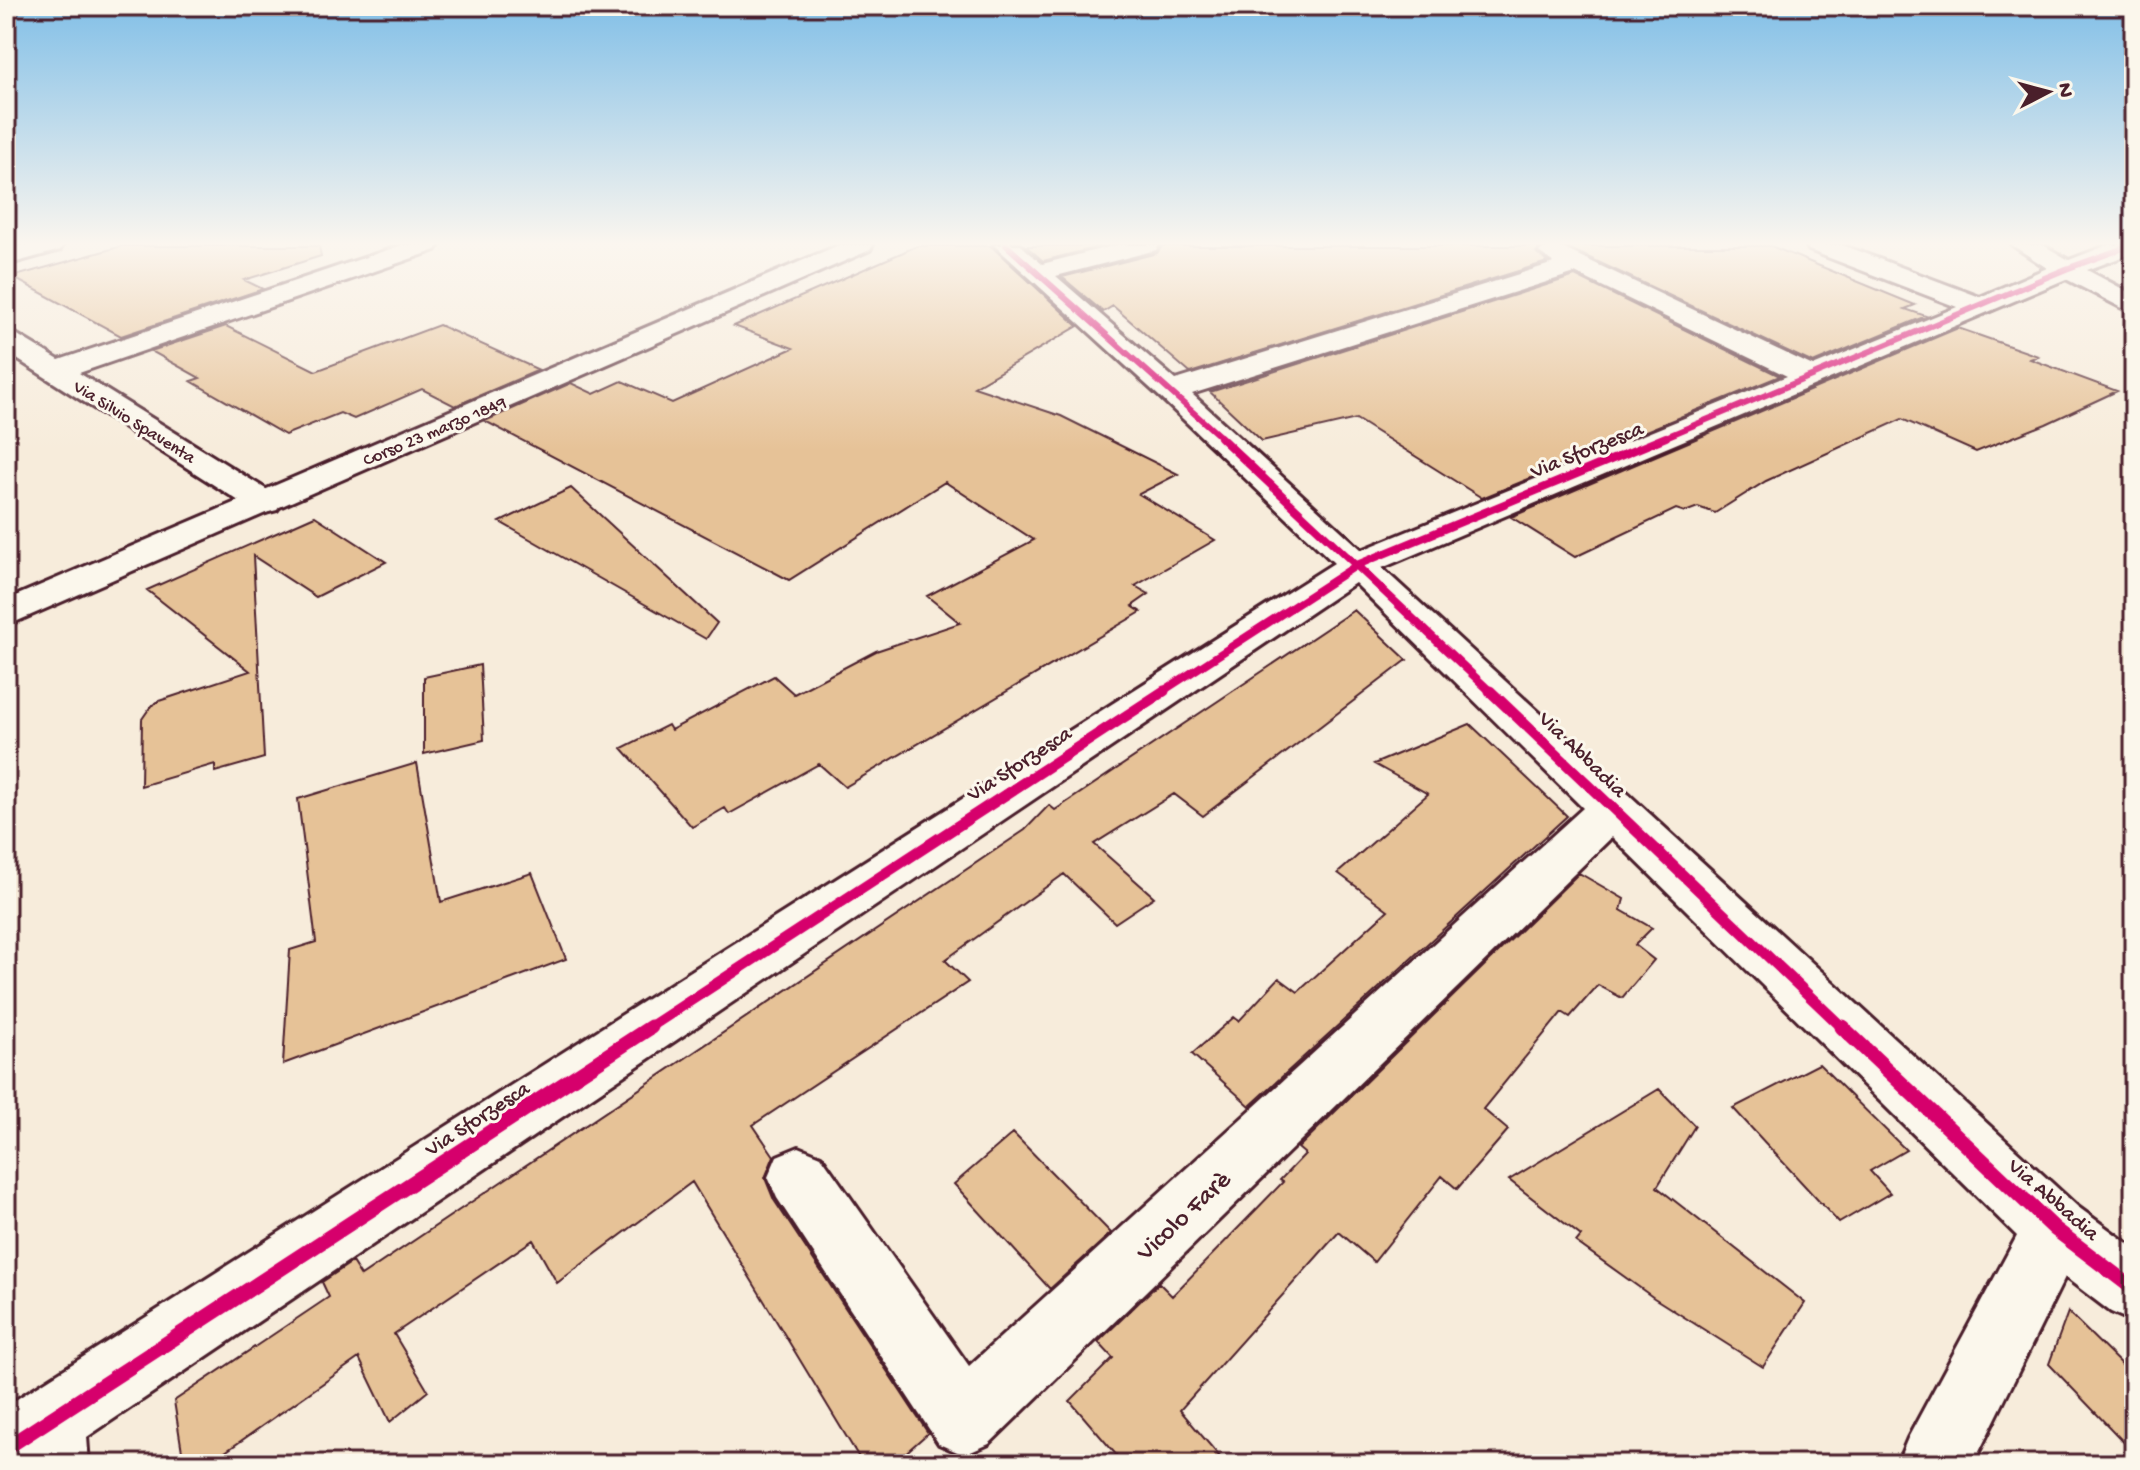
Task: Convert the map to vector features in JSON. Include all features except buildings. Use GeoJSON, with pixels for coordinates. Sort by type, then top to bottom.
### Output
{"type":"FeatureCollection","features":[{"type":"Feature","properties":{"kind":"street"},"geometry":{"type":"LineString","coordinates":[[56,371],[225,314]]}},
{"type":"Feature","properties":{"kind":"street","name":"Corso 23 marzo 1849"},"geometry":{"type":"LineString","coordinates":[[6,614],[703,314]]}},
{"type":"Feature","properties":{"kind":"street","name":"Via Abbadia"},"geometry":{"type":"LineString","coordinates":[[1084,314],[1357,565],[2055,1229],[2134,1289]]}},
{"type":"Feature","properties":{"kind":"street"},"geometry":{"type":"LineString","coordinates":[[1171,391],[1418,314]]}},
{"type":"Feature","properties":{"kind":"street"},"geometry":{"type":"LineString","coordinates":[[1680,314],[1812,377]]}},
{"type":"Feature","properties":{"kind":"street","name":"Via Sforzesca"},"geometry":{"type":"LineString","coordinates":[[36,1444],[1357,565],[1965,314]]}},
{"type":"Feature","properties":{"kind":"street","name":"Via Silvio Spaventa"},"geometry":{"type":"LineString","coordinates":[[6,340],[265,503]]}},
{"type":"Feature","properties":{"kind":"street","name":"Vicolo Farè"},"geometry":{"type":"LineString","coordinates":[[799,1177],[964,1419],[1613,808]]}},
{"type":"Feature","properties":{"kind":"street"},"geometry":{"type":"LineString","coordinates":[[1934,1464],[2055,1229]]}},
{"type":"Feature","properties":{"kind":"cycle path"},"geometry":{"type":"LineString","coordinates":[[1084,314],[1357,565],[2055,1229],[2134,1289]]}},
{"type":"Feature","properties":{"kind":"cycle path"},"geometry":{"type":"LineString","coordinates":[[6,1448],[1357,565],[1965,314]]}}]}
